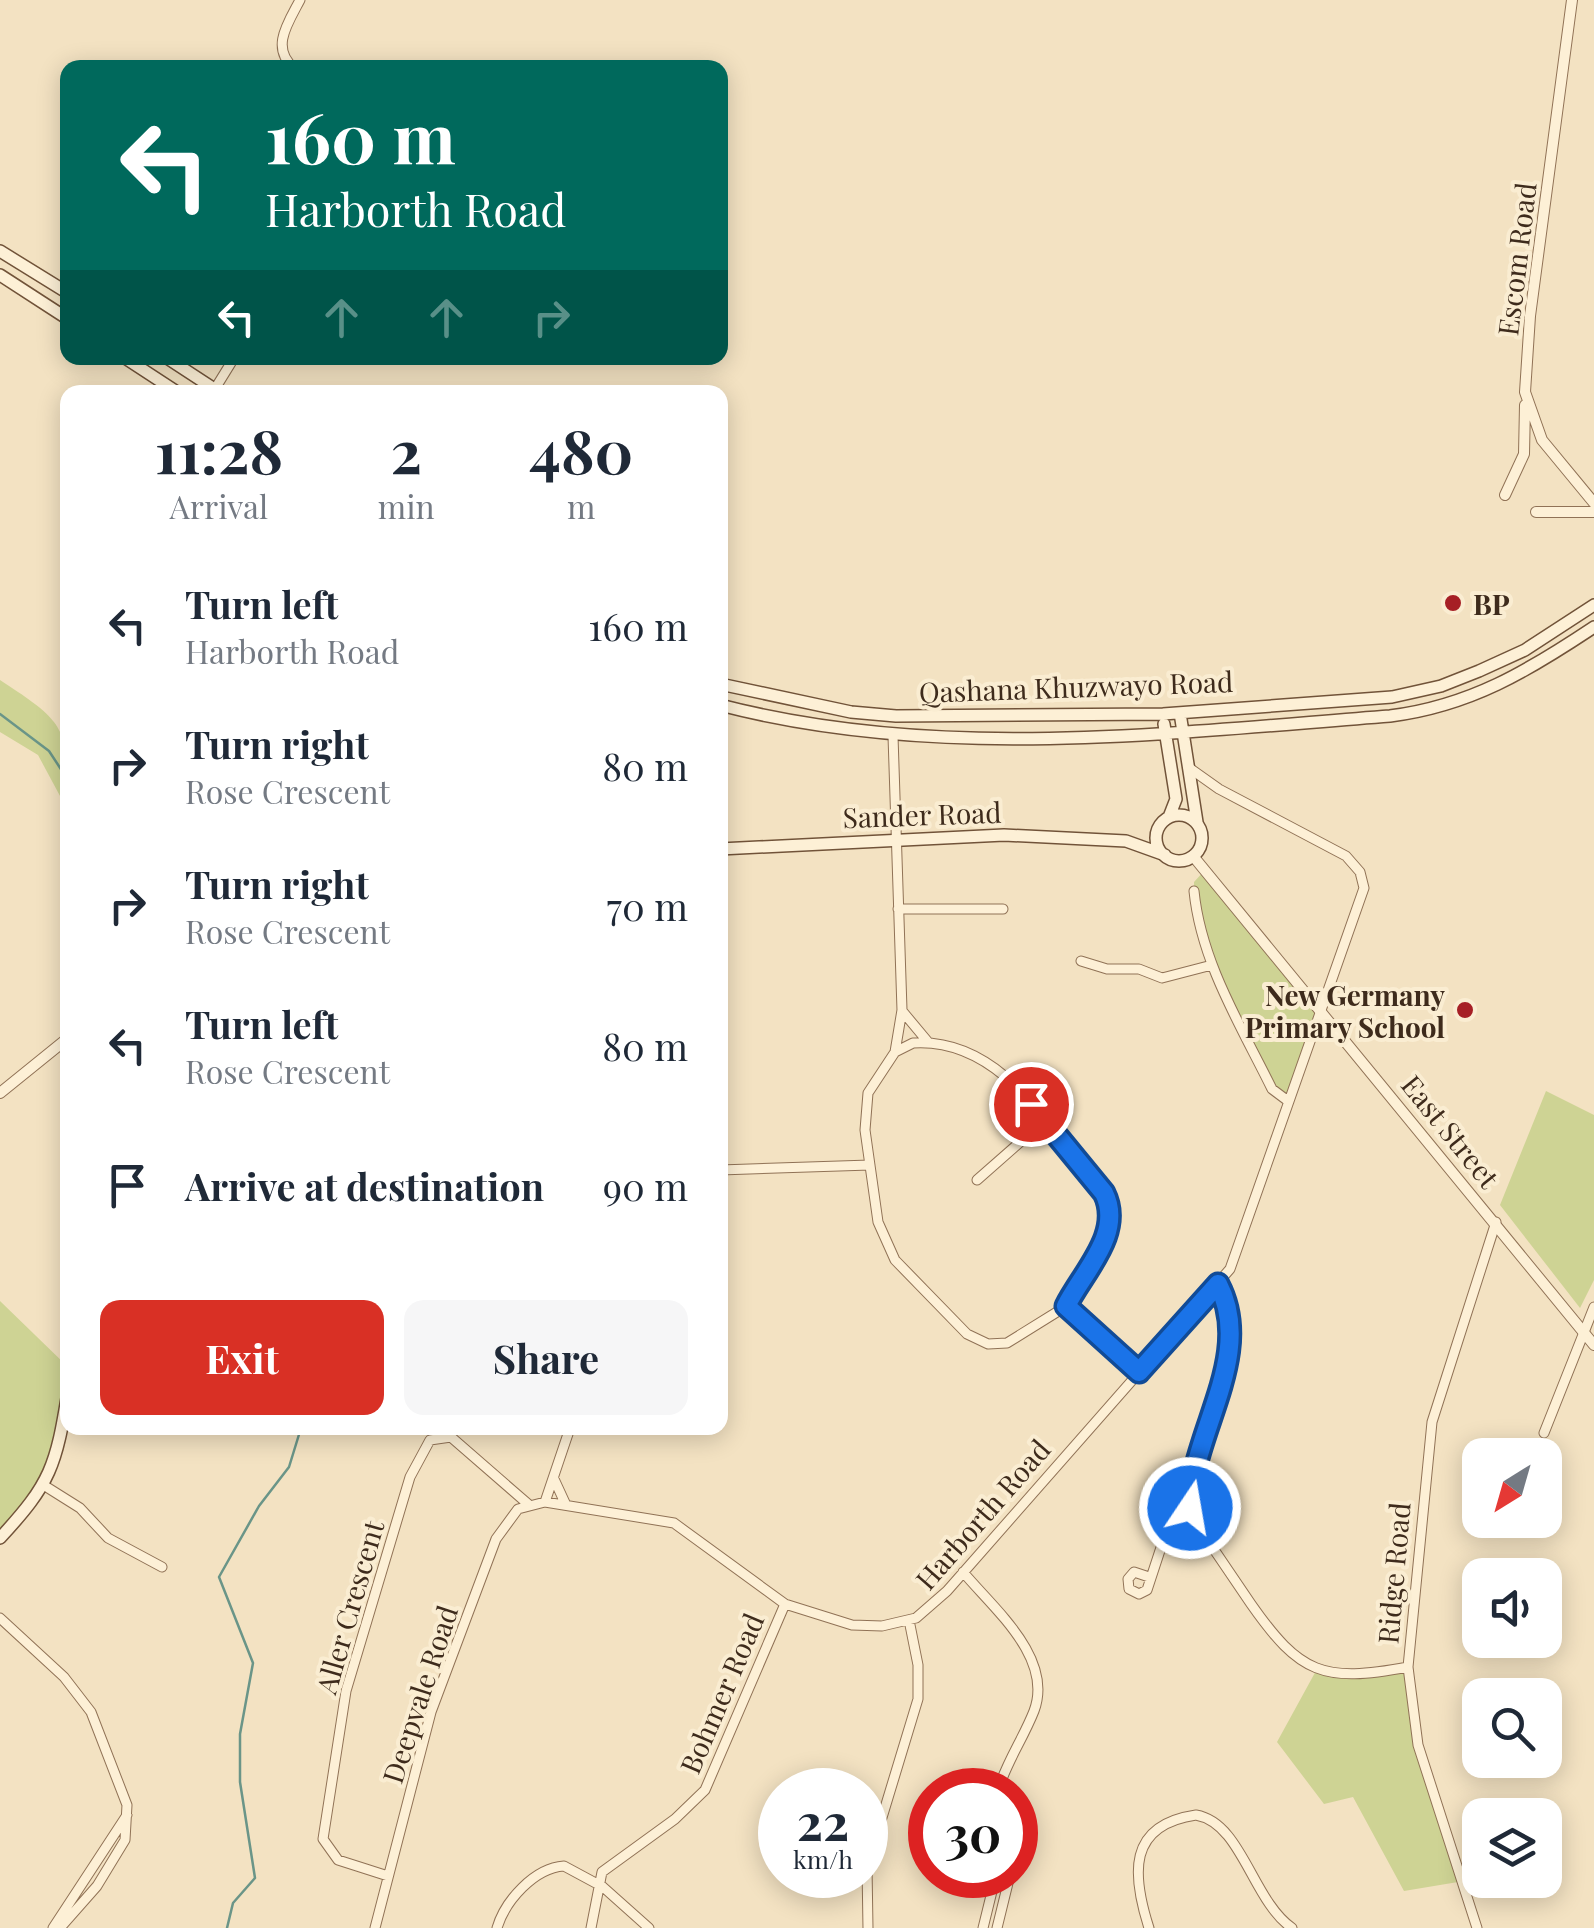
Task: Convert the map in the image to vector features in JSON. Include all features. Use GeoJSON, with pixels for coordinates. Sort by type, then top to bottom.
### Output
{"type":"FeatureCollection","features":[{"type":"Feature","properties":{"kind":"main road"},"geometry":{"type":"LineString","coordinates":[[0,251],[60,288]]}},
{"type":"Feature","properties":{"kind":"main road"},"geometry":{"type":"LineString","coordinates":[[0,275],[60,314]]}},
{"type":"Feature","properties":{"kind":"main road"},"geometry":{"type":"LineString","coordinates":[[136,365],[167,385]]}},
{"type":"Feature","properties":{"kind":"main road"},"geometry":{"type":"LineString","coordinates":[[177,365],[205,385]]}},
{"type":"Feature","properties":{"kind":"main road","name":"Qashana Khuzwayo Road"},"geometry":{"type":"LineString","coordinates":[[728,686],[851,712],[896,716],[1162,714],[1419,692],[1525,650],[1594,605]]}},
{"type":"Feature","properties":{"kind":"main road","name":"Qashana Khuzwayo Road"},"geometry":{"type":"LineString","coordinates":[[728,707],[838,730],[994,739],[1183,731],[1428,711],[1512,680],[1594,626]]}},
{"type":"Feature","properties":{"kind":"main road"},"geometry":{"type":"LineString","coordinates":[[1162,714],[1175,784],[1174,808],[1158,828],[1157,843],[1165,855],[1179,860],[1193,856],[1202,844],[1180,713]]}},
{"type":"Feature","properties":{"kind":"main road"},"geometry":{"type":"LineString","coordinates":[[1169,817],[1184,815],[1197,822]]}},
{"type":"Feature","properties":{"kind":"main road","name":"Sander Road"},"geometry":{"type":"LineString","coordinates":[[1126,841],[1158,828]]}},
{"type":"Feature","properties":{"kind":"main road","name":"Sander Road"},"geometry":{"type":"LineString","coordinates":[[728,848],[896,837],[1004,835],[1126,841],[1165,855]]}},
{"type":"Feature","properties":{"kind":"main road"},"geometry":{"type":"LineString","coordinates":[[0,1538],[45,1486],[61,1435]]}},
{"type":"Feature","properties":{"kind":"street"},"geometry":{"type":"LineString","coordinates":[[284,60],[280,46],[300,0]]}},
{"type":"Feature","properties":{"kind":"street","name":"Escom Road"},"geometry":{"type":"LineString","coordinates":[[1572,0],[1530,316],[1525,392],[1542,440],[1594,503]]}},
{"type":"Feature","properties":{"kind":"street"},"geometry":{"type":"LineString","coordinates":[[1504,495],[1524,454],[1525,392]]}},
{"type":"Feature","properties":{"kind":"street"},"geometry":{"type":"LineString","coordinates":[[1536,512],[1594,512]]}},
{"type":"Feature","properties":{"kind":"street"},"geometry":{"type":"LineString","coordinates":[[893,736],[902,1010],[895,1052],[868,1093],[865,1130],[878,1222],[887,1247],[930,1298],[974,1339],[1007,1343],[1066,1306],[1108,1235],[1111,1214],[1104,1193],[1011,1079],[992,1064],[928,1042],[908,1024],[902,1010]]}},
{"type":"Feature","properties":{"kind":"street","name":"Harborth Road"},"geometry":{"type":"LineString","coordinates":[[545,1502],[674,1522],[785,1604],[866,1626],[909,1620],[931,1607],[1218,1284],[1237,1254],[1288,1101],[1362,904],[1360,872],[1346,856],[1236,799],[1188,766]]}},
{"type":"Feature","properties":{"kind":"street","name":"East Street"},"geometry":{"type":"LineString","coordinates":[[1193,856],[1322,1008],[1594,1345]]}},
{"type":"Feature","properties":{"kind":"street"},"geometry":{"type":"LineString","coordinates":[[1194,891],[1199,928],[1212,965],[1272,1090],[1288,1101]]}},
{"type":"Feature","properties":{"kind":"street"},"geometry":{"type":"LineString","coordinates":[[898,908],[1003,910]]}},
{"type":"Feature","properties":{"kind":"street"},"geometry":{"type":"LineString","coordinates":[[1082,962],[1107,970],[1139,969],[1157,978],[1212,965]]}},
{"type":"Feature","properties":{"kind":"street"},"geometry":{"type":"LineString","coordinates":[[895,1052],[909,1044],[928,1042]]}},
{"type":"Feature","properties":{"kind":"street"},"geometry":{"type":"LineString","coordinates":[[0,1093],[60,1044]]}},
{"type":"Feature","properties":{"kind":"street"},"geometry":{"type":"LineString","coordinates":[[977,1180],[1044,1121]]}},
{"type":"Feature","properties":{"kind":"street"},"geometry":{"type":"LineString","coordinates":[[728,1170],[870,1165]]}},
{"type":"Feature","properties":{"kind":"street","name":"Ridge Road"},"geometry":{"type":"LineString","coordinates":[[1477,1928],[1418,1745],[1408,1667],[1432,1422],[1496,1222]]}},
{"type":"Feature","properties":{"kind":"street"},"geometry":{"type":"LineString","coordinates":[[1218,1284],[1230,1306],[1232,1328],[1190,1508],[1262,1620],[1293,1657],[1323,1670],[1350,1675],[1408,1667]]}},
{"type":"Feature","properties":{"kind":"street"},"geometry":{"type":"LineString","coordinates":[[1066,1306],[1139,1372]]}},
{"type":"Feature","properties":{"kind":"street"},"geometry":{"type":"LineString","coordinates":[[1544,1433],[1594,1307]]}},
{"type":"Feature","properties":{"kind":"street"},"geometry":{"type":"LineString","coordinates":[[528,1504],[545,1502],[568,1435]]}},
{"type":"Feature","properties":{"kind":"street","name":"Aller Crescent"},"geometry":{"type":"LineString","coordinates":[[388,1876],[338,1860],[323,1839],[346,1690],[410,1477],[427,1444],[437,1436],[451,1437],[528,1504]]}},
{"type":"Feature","properties":{"kind":"street"},"geometry":{"type":"LineString","coordinates":[[554,1478],[566,1505]]}},
{"type":"Feature","properties":{"kind":"street"},"geometry":{"type":"LineString","coordinates":[[45,1486],[80,1508],[108,1538],[162,1566]]}},
{"type":"Feature","properties":{"kind":"street","name":"Deepvale Road"},"geometry":{"type":"LineString","coordinates":[[375,1928],[431,1712],[496,1539],[512,1515],[528,1504]]}},
{"type":"Feature","properties":{"kind":"street"},"geometry":{"type":"LineString","coordinates":[[1148,1577],[1172,1514],[1190,1508]]}},
{"type":"Feature","properties":{"kind":"street"},"geometry":{"type":"LineString","coordinates":[[963,1572],[1026,1649],[1036,1672],[1035,1708],[1006,1768]]}},
{"type":"Feature","properties":{"kind":"street","name":"Bohmer Road"},"geometry":{"type":"LineString","coordinates":[[597,1883],[611,1862],[675,1820],[705,1790],[785,1604]]}},
{"type":"Feature","properties":{"kind":"street"},"geometry":{"type":"LineString","coordinates":[[0,1618],[64,1677],[91,1712],[128,1812],[125,1840],[97,1886],[57,1928]]}},
{"type":"Feature","properties":{"kind":"street"},"geometry":{"type":"LineString","coordinates":[[868,1928],[867,1867],[918,1699],[918,1665],[909,1620]]}},
{"type":"Feature","properties":{"kind":"street"},"geometry":{"type":"LineString","coordinates":[[1149,1928],[1138,1886],[1142,1850],[1158,1827],[1196,1815],[1222,1828],[1268,1907],[1292,1928]]}},
{"type":"Feature","properties":{"kind":"street"},"geometry":{"type":"LineString","coordinates":[[497,1928],[518,1893],[555,1867],[564,1866],[597,1883],[649,1928]]}},
{"type":"Feature","properties":{"kind":"street"},"geometry":{"type":"LineString","coordinates":[[591,1928],[597,1883]]}},
{"type":"Feature","properties":{"kind":"street"},"geometry":{"type":"LineString","coordinates":[[983,1928],[990,1898]]}},
{"type":"Feature","properties":{"kind":"street"},"geometry":{"type":"LineString","coordinates":[[997,1928],[1004,1898]]}},
{"type":"Feature","properties":{"kind":"green space"},"geometry":{"type":"Polygon","coordinates":[[[0,680],[40,708],[60,731],[60,796],[38,755],[0,732],[0,680]]]}},
{"type":"Feature","properties":{"kind":"green space"},"geometry":{"type":"Polygon","coordinates":[[[1205,870],[1323,1008],[1289,1101],[1280,1099],[1212,964],[1194,891],[1194,882],[1205,870]]]}},
{"type":"Feature","properties":{"kind":"green space"},"geometry":{"type":"Polygon","coordinates":[[[1546,1091],[1594,1115],[1594,1280],[1580,1308],[1500,1205],[1546,1091]]]}},
{"type":"Feature","properties":{"kind":"green space"},"geometry":{"type":"Polygon","coordinates":[[[0,1301],[60,1359],[60,1428],[56,1459],[0,1539],[0,1301]]]}},
{"type":"Feature","properties":{"kind":"green space"},"geometry":{"type":"Polygon","coordinates":[[[1407,1668],[1412,1719],[1462,1881],[1404,1891],[1353,1797],[1324,1804],[1277,1742],[1317,1669],[1335,1674],[1407,1668]]]}},
{"type":"Feature","properties":{"kind":"waterway"},"geometry":{"type":"LineString","coordinates":[[0,714],[49,751],[60,768]]}},
{"type":"Feature","properties":{"kind":"waterway"},"geometry":{"type":"LineString","coordinates":[[227,1928],[233,1903],[255,1878],[240,1782],[240,1734],[253,1663],[219,1577],[259,1506],[289,1467],[299,1435]]}},
{"type":"Feature","properties":{"kind":"place","name":"BP"},"geometry":{"type":"Point","coordinates":[1453,603]}},
{"type":"Feature","properties":{"kind":"place","name":"New Germany Primary School"},"geometry":{"type":"Point","coordinates":[1465,1010]}},
{"type":"Feature","properties":{"kind":"route"},"geometry":{"type":"LineString","coordinates":[[1031,1104],[1104,1193],[1110,1208],[1108,1235],[1075,1284],[1066,1306],[1139,1372],[1218,1284],[1230,1306],[1229,1346],[1190,1508]]}}]}
